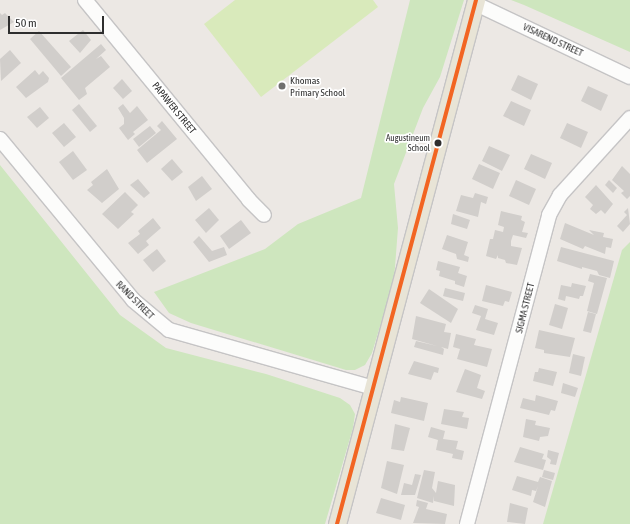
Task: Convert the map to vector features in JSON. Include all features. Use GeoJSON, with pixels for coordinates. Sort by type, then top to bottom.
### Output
{"type":"FeatureCollection","features":[{"type":"Feature","properties":{"kind":"main road"},"geometry":{"type":"LineString","coordinates":[[337,524],[476,2]]}},
{"type":"Feature","properties":{"kind":"street","name":"PAPAWER STREET"},"geometry":{"type":"LineString","coordinates":[[85,0],[249,200],[264,215]]}},
{"type":"Feature","properties":{"kind":"street","name":"VISAREND STREET"},"geometry":{"type":"LineString","coordinates":[[476,2],[630,76]]}},
{"type":"Feature","properties":{"kind":"street","name":"SIGMA STREET"},"geometry":{"type":"LineString","coordinates":[[467,524],[549,215],[560,195],[630,118]]}},
{"type":"Feature","properties":{"kind":"street","name":"RAND STREET"},"geometry":{"type":"LineString","coordinates":[[0,138],[133,300],[170,330],[374,388]]}},
{"type":"Feature","properties":{"kind":"green space"},"geometry":{"type":"Polygon","coordinates":[[[235,0],[373,0],[378,7],[261,97],[204,24],[235,0]]]}},
{"type":"Feature","properties":{"kind":"green space"},"geometry":{"type":"Polygon","coordinates":[[[410,0],[464,0],[440,77],[423,108],[394,184],[398,228],[394,280],[372,353],[365,365],[355,370],[346,370],[191,323],[169,313],[154,292],[265,249],[298,224],[361,198],[410,0]]]}},
{"type":"Feature","properties":{"kind":"green space"},"geometry":{"type":"Polygon","coordinates":[[[511,0],[630,0],[630,52],[524,5],[511,0]]]}},
{"type":"Feature","properties":{"kind":"green space"},"geometry":{"type":"Polygon","coordinates":[[[0,165],[120,315],[166,348],[266,374],[340,398],[350,405],[355,414],[353,428],[325,524],[0,524],[0,165]]]}},
{"type":"Feature","properties":{"kind":"green space"},"geometry":{"type":"Polygon","coordinates":[[[630,242],[630,524],[543,524],[622,250],[630,242]]]}},
{"type":"Feature","properties":{"kind":"building"},"geometry":{"type":"Polygon","coordinates":[[[0,13],[2,15],[5,13],[14,22],[0,30],[0,13]]]}},
{"type":"Feature","properties":{"kind":"building"},"geometry":{"type":"Polygon","coordinates":[[[83,30],[91,40],[80,53],[69,41],[83,30]]]}},
{"type":"Feature","properties":{"kind":"building"},"geometry":{"type":"Polygon","coordinates":[[[39,31],[71,67],[61,76],[30,39],[39,31]]]}},
{"type":"Feature","properties":{"kind":"building"},"geometry":{"type":"Polygon","coordinates":[[[101,44],[106,50],[96,59],[101,56],[110,67],[85,88],[87,94],[79,100],[61,78],[101,44]]]}},
{"type":"Feature","properties":{"kind":"building"},"geometry":{"type":"Polygon","coordinates":[[[10,50],[21,63],[1,81],[0,59],[10,50]]]}},
{"type":"Feature","properties":{"kind":"building"},"geometry":{"type":"Polygon","coordinates":[[[35,70],[39,75],[43,71],[49,78],[48,82],[26,98],[16,87],[35,70]]]}},
{"type":"Feature","properties":{"kind":"building"},"geometry":{"type":"Polygon","coordinates":[[[518,75],[538,84],[531,100],[511,90],[518,75]]]}},
{"type":"Feature","properties":{"kind":"building"},"geometry":{"type":"Polygon","coordinates":[[[122,79],[132,91],[123,99],[113,88],[122,79]]]}},
{"type":"Feature","properties":{"kind":"building"},"geometry":{"type":"Polygon","coordinates":[[[588,86],[608,95],[601,111],[581,101],[588,86]]]}},
{"type":"Feature","properties":{"kind":"building"},"geometry":{"type":"Polygon","coordinates":[[[511,101],[531,110],[524,126],[503,116],[511,101]]]}},
{"type":"Feature","properties":{"kind":"building"},"geometry":{"type":"Polygon","coordinates":[[[79,104],[97,126],[90,132],[72,110],[79,104]]]}},
{"type":"Feature","properties":{"kind":"building"},"geometry":{"type":"Polygon","coordinates":[[[123,104],[130,113],[137,106],[148,120],[133,132],[135,134],[128,140],[119,128],[124,124],[124,118],[118,108],[123,104]]]}},
{"type":"Feature","properties":{"kind":"building"},"geometry":{"type":"Polygon","coordinates":[[[40,107],[49,118],[37,128],[27,117],[40,107]]]}},
{"type":"Feature","properties":{"kind":"building"},"geometry":{"type":"Polygon","coordinates":[[[162,121],[177,139],[147,163],[137,150],[161,130],[157,126],[162,121]]]}},
{"type":"Feature","properties":{"kind":"building"},"geometry":{"type":"Polygon","coordinates":[[[64,123],[76,137],[64,147],[52,133],[64,123]]]}},
{"type":"Feature","properties":{"kind":"building"},"geometry":{"type":"Polygon","coordinates":[[[567,123],[588,132],[581,148],[560,138],[567,123]]]}},
{"type":"Feature","properties":{"kind":"building"},"geometry":{"type":"Polygon","coordinates":[[[150,126],[156,133],[139,147],[133,139],[150,126]]]}},
{"type":"Feature","properties":{"kind":"building"},"geometry":{"type":"Polygon","coordinates":[[[489,146],[510,155],[502,171],[482,161],[489,146]]]}},
{"type":"Feature","properties":{"kind":"building"},"geometry":{"type":"Polygon","coordinates":[[[73,151],[87,170],[73,180],[59,162],[73,151]]]}},
{"type":"Feature","properties":{"kind":"building"},"geometry":{"type":"Polygon","coordinates":[[[531,154],[552,163],[545,179],[524,169],[531,154]]]}},
{"type":"Feature","properties":{"kind":"building"},"geometry":{"type":"Polygon","coordinates":[[[172,159],[183,172],[172,181],[161,169],[172,159]]]}},
{"type":"Feature","properties":{"kind":"building"},"geometry":{"type":"Polygon","coordinates":[[[479,164],[500,173],[493,189],[472,179],[479,164]]]}},
{"type":"Feature","properties":{"kind":"building"},"geometry":{"type":"Polygon","coordinates":[[[622,166],[630,174],[630,196],[627,199],[621,193],[624,191],[612,180],[622,166]]]}},
{"type":"Feature","properties":{"kind":"building"},"geometry":{"type":"Polygon","coordinates":[[[107,169],[119,189],[102,203],[87,190],[93,185],[91,182],[107,169]]]}},
{"type":"Feature","properties":{"kind":"building"},"geometry":{"type":"Polygon","coordinates":[[[202,176],[212,189],[196,201],[188,187],[202,176]]]}},
{"type":"Feature","properties":{"kind":"building"},"geometry":{"type":"Polygon","coordinates":[[[138,179],[150,193],[144,198],[130,185],[138,179]]]}},
{"type":"Feature","properties":{"kind":"building"},"geometry":{"type":"Polygon","coordinates":[[[516,180],[536,189],[529,205],[509,196],[516,180]]]}},
{"type":"Feature","properties":{"kind":"building"},"geometry":{"type":"Polygon","coordinates":[[[609,180],[617,188],[613,193],[605,185],[609,180]]]}},
{"type":"Feature","properties":{"kind":"building"},"geometry":{"type":"Polygon","coordinates":[[[596,185],[613,204],[605,214],[601,210],[596,214],[590,209],[593,205],[585,197],[596,185]]]}},
{"type":"Feature","properties":{"kind":"building"},"geometry":{"type":"Polygon","coordinates":[[[125,192],[138,205],[131,212],[134,214],[118,229],[102,214],[125,192]]]}},
{"type":"Feature","properties":{"kind":"building"},"geometry":{"type":"Polygon","coordinates":[[[475,193],[488,197],[486,204],[481,202],[478,217],[456,211],[461,195],[473,198],[475,193]]]}},
{"type":"Feature","properties":{"kind":"building"},"geometry":{"type":"Polygon","coordinates":[[[209,208],[219,220],[206,233],[195,220],[209,208]]]}},
{"type":"Feature","properties":{"kind":"building"},"geometry":{"type":"Polygon","coordinates":[[[628,208],[630,224],[623,232],[617,226],[627,215],[624,212],[628,208]]]}},
{"type":"Feature","properties":{"kind":"building"},"geometry":{"type":"Polygon","coordinates":[[[501,211],[522,216],[521,220],[525,222],[522,232],[528,233],[526,238],[513,235],[511,241],[511,246],[522,248],[517,265],[506,263],[505,260],[498,258],[498,255],[496,259],[486,256],[490,239],[493,239],[495,230],[503,232],[504,227],[498,225],[501,211]]]}},
{"type":"Feature","properties":{"kind":"building"},"geometry":{"type":"Polygon","coordinates":[[[453,214],[470,220],[467,229],[451,224],[453,214]]]}},
{"type":"Feature","properties":{"kind":"building"},"geometry":{"type":"Polygon","coordinates":[[[153,218],[161,228],[146,241],[149,245],[138,254],[128,243],[140,234],[138,231],[153,218]]]}},
{"type":"Feature","properties":{"kind":"building"},"geometry":{"type":"Polygon","coordinates":[[[241,220],[251,233],[229,249],[220,236],[241,220]]]}},
{"type":"Feature","properties":{"kind":"building"},"geometry":{"type":"Polygon","coordinates":[[[565,223],[594,235],[589,230],[604,233],[603,237],[613,239],[611,248],[606,247],[605,254],[585,246],[583,249],[560,239],[565,223]]]}},
{"type":"Feature","properties":{"kind":"building"},"geometry":{"type":"Polygon","coordinates":[[[447,235],[468,242],[464,255],[469,257],[468,262],[457,259],[456,254],[442,249],[447,235]]]}},
{"type":"Feature","properties":{"kind":"building"},"geometry":{"type":"Polygon","coordinates":[[[199,236],[212,251],[224,247],[227,255],[209,262],[193,242],[199,236]]]}},
{"type":"Feature","properties":{"kind":"building"},"geometry":{"type":"Polygon","coordinates":[[[561,247],[614,261],[610,278],[599,275],[597,271],[582,267],[582,269],[557,261],[561,247]]]}},
{"type":"Feature","properties":{"kind":"building"},"geometry":{"type":"Polygon","coordinates":[[[157,249],[166,261],[153,272],[143,260],[157,249]]]}},
{"type":"Feature","properties":{"kind":"building"},"geometry":{"type":"Polygon","coordinates":[[[438,261],[460,267],[458,273],[467,276],[464,287],[455,284],[455,281],[439,276],[440,271],[436,270],[438,261]]]}},
{"type":"Feature","properties":{"kind":"building"},"geometry":{"type":"Polygon","coordinates":[[[590,274],[607,278],[597,314],[587,311],[594,283],[588,281],[590,274]]]}},
{"type":"Feature","properties":{"kind":"building"},"geometry":{"type":"Polygon","coordinates":[[[572,283],[586,286],[583,296],[580,296],[579,299],[566,296],[565,301],[558,299],[561,285],[571,287],[572,283]]]}},
{"type":"Feature","properties":{"kind":"building"},"geometry":{"type":"Polygon","coordinates":[[[486,285],[512,292],[509,302],[505,301],[503,306],[482,301],[486,285]]]}},
{"type":"Feature","properties":{"kind":"building"},"geometry":{"type":"Polygon","coordinates":[[[445,288],[465,293],[463,301],[443,296],[445,288]]]}},
{"type":"Feature","properties":{"kind":"building"},"geometry":{"type":"Polygon","coordinates":[[[429,289],[458,309],[451,323],[420,303],[429,289]]]}},
{"type":"Feature","properties":{"kind":"building"},"geometry":{"type":"Polygon","coordinates":[[[555,304],[568,308],[562,329],[549,325],[555,304]]]}},
{"type":"Feature","properties":{"kind":"building"},"geometry":{"type":"Polygon","coordinates":[[[475,305],[488,309],[485,319],[498,323],[494,335],[476,330],[481,316],[472,313],[475,305]]]}},
{"type":"Feature","properties":{"kind":"building"},"geometry":{"type":"Polygon","coordinates":[[[588,312],[596,314],[591,333],[583,331],[588,312]]]}},
{"type":"Feature","properties":{"kind":"building"},"geometry":{"type":"Polygon","coordinates":[[[416,316],[446,324],[444,332],[451,333],[448,349],[441,347],[444,349],[443,355],[414,347],[416,341],[437,346],[412,339],[416,316]]]}},
{"type":"Feature","properties":{"kind":"building"},"geometry":{"type":"Polygon","coordinates":[[[539,330],[575,338],[570,357],[544,353],[544,350],[535,348],[539,330]]]}},
{"type":"Feature","properties":{"kind":"building"},"geometry":{"type":"Polygon","coordinates":[[[456,334],[476,339],[474,345],[492,349],[487,367],[457,359],[460,349],[453,347],[456,334]]]}},
{"type":"Feature","properties":{"kind":"building"},"geometry":{"type":"Polygon","coordinates":[[[573,354],[585,357],[581,376],[569,373],[573,354]]]}},
{"type":"Feature","properties":{"kind":"building"},"geometry":{"type":"Polygon","coordinates":[[[414,361],[439,368],[438,373],[434,372],[431,380],[408,374],[414,361]]]}},
{"type":"Feature","properties":{"kind":"building"},"geometry":{"type":"Polygon","coordinates":[[[539,368],[557,372],[553,386],[533,381],[535,372],[538,372],[539,368]]]}},
{"type":"Feature","properties":{"kind":"building"},"geometry":{"type":"Polygon","coordinates":[[[465,369],[481,375],[477,388],[485,391],[482,399],[456,392],[465,369]]]}},
{"type":"Feature","properties":{"kind":"building"},"geometry":{"type":"Polygon","coordinates":[[[563,383],[578,388],[575,397],[561,393],[563,383]]]}},
{"type":"Feature","properties":{"kind":"building"},"geometry":{"type":"Polygon","coordinates":[[[536,395],[558,401],[555,411],[551,410],[549,415],[520,408],[523,398],[535,401],[536,395]]]}},
{"type":"Feature","properties":{"kind":"building"},"geometry":{"type":"Polygon","coordinates":[[[401,397],[428,403],[424,421],[391,413],[394,400],[400,402],[401,397]]]}},
{"type":"Feature","properties":{"kind":"building"},"geometry":{"type":"Polygon","coordinates":[[[444,409],[464,412],[462,417],[469,418],[467,429],[441,424],[444,409]]]}},
{"type":"Feature","properties":{"kind":"building"},"geometry":{"type":"Polygon","coordinates":[[[526,419],[536,421],[535,425],[550,428],[548,436],[540,437],[539,441],[523,437],[526,419]]]}},
{"type":"Feature","properties":{"kind":"building"},"geometry":{"type":"Polygon","coordinates":[[[395,424],[410,428],[404,451],[391,449],[395,424]]]}},
{"type":"Feature","properties":{"kind":"building"},"geometry":{"type":"Polygon","coordinates":[[[431,427],[445,431],[443,439],[458,441],[456,449],[464,451],[462,460],[452,458],[453,454],[436,450],[438,440],[428,437],[431,427]]]}},
{"type":"Feature","properties":{"kind":"building"},"geometry":{"type":"Polygon","coordinates":[[[520,447],[544,454],[542,459],[546,460],[543,470],[514,462],[520,447]]]}},
{"type":"Feature","properties":{"kind":"building"},"geometry":{"type":"Polygon","coordinates":[[[548,450],[559,453],[556,465],[550,464],[551,460],[547,457],[548,450]]]}},
{"type":"Feature","properties":{"kind":"building"},"geometry":{"type":"Polygon","coordinates":[[[387,461],[404,465],[397,494],[381,488],[387,461]]]}},
{"type":"Feature","properties":{"kind":"building"},"geometry":{"type":"Polygon","coordinates":[[[424,470],[435,472],[432,488],[436,493],[438,481],[455,485],[454,506],[434,501],[434,496],[433,503],[417,498],[424,470]]]}},
{"type":"Feature","properties":{"kind":"building"},"geometry":{"type":"Polygon","coordinates":[[[544,470],[555,473],[553,480],[542,477],[544,470]]]}},
{"type":"Feature","properties":{"kind":"building"},"geometry":{"type":"Polygon","coordinates":[[[415,474],[421,475],[415,495],[401,495],[404,483],[412,485],[415,474]]]}},
{"type":"Feature","properties":{"kind":"building"},"geometry":{"type":"Polygon","coordinates":[[[517,476],[538,482],[540,477],[552,481],[545,507],[533,502],[538,486],[536,491],[532,490],[531,496],[512,490],[517,476]]]}},
{"type":"Feature","properties":{"kind":"building"},"geometry":{"type":"Polygon","coordinates":[[[381,498],[405,505],[401,520],[376,513],[381,498]]]}},
{"type":"Feature","properties":{"kind":"building"},"geometry":{"type":"Polygon","coordinates":[[[417,500],[428,503],[426,509],[447,514],[445,524],[413,523],[419,507],[416,506],[417,500]]]}},
{"type":"Feature","properties":{"kind":"building"},"geometry":{"type":"Polygon","coordinates":[[[510,503],[528,508],[525,524],[507,522],[510,503]]]}},
{"type":"Feature","properties":{"kind":"transit line"},"geometry":{"type":"LineString","coordinates":[[337,524],[476,0]]}},
{"type":"Feature","properties":{"kind":"place","name":"Khomas Primary School"},"geometry":{"type":"Point","coordinates":[282,86]}},
{"type":"Feature","properties":{"kind":"place","name":"Augustineum School"},"geometry":{"type":"Point","coordinates":[438,143]}}]}
